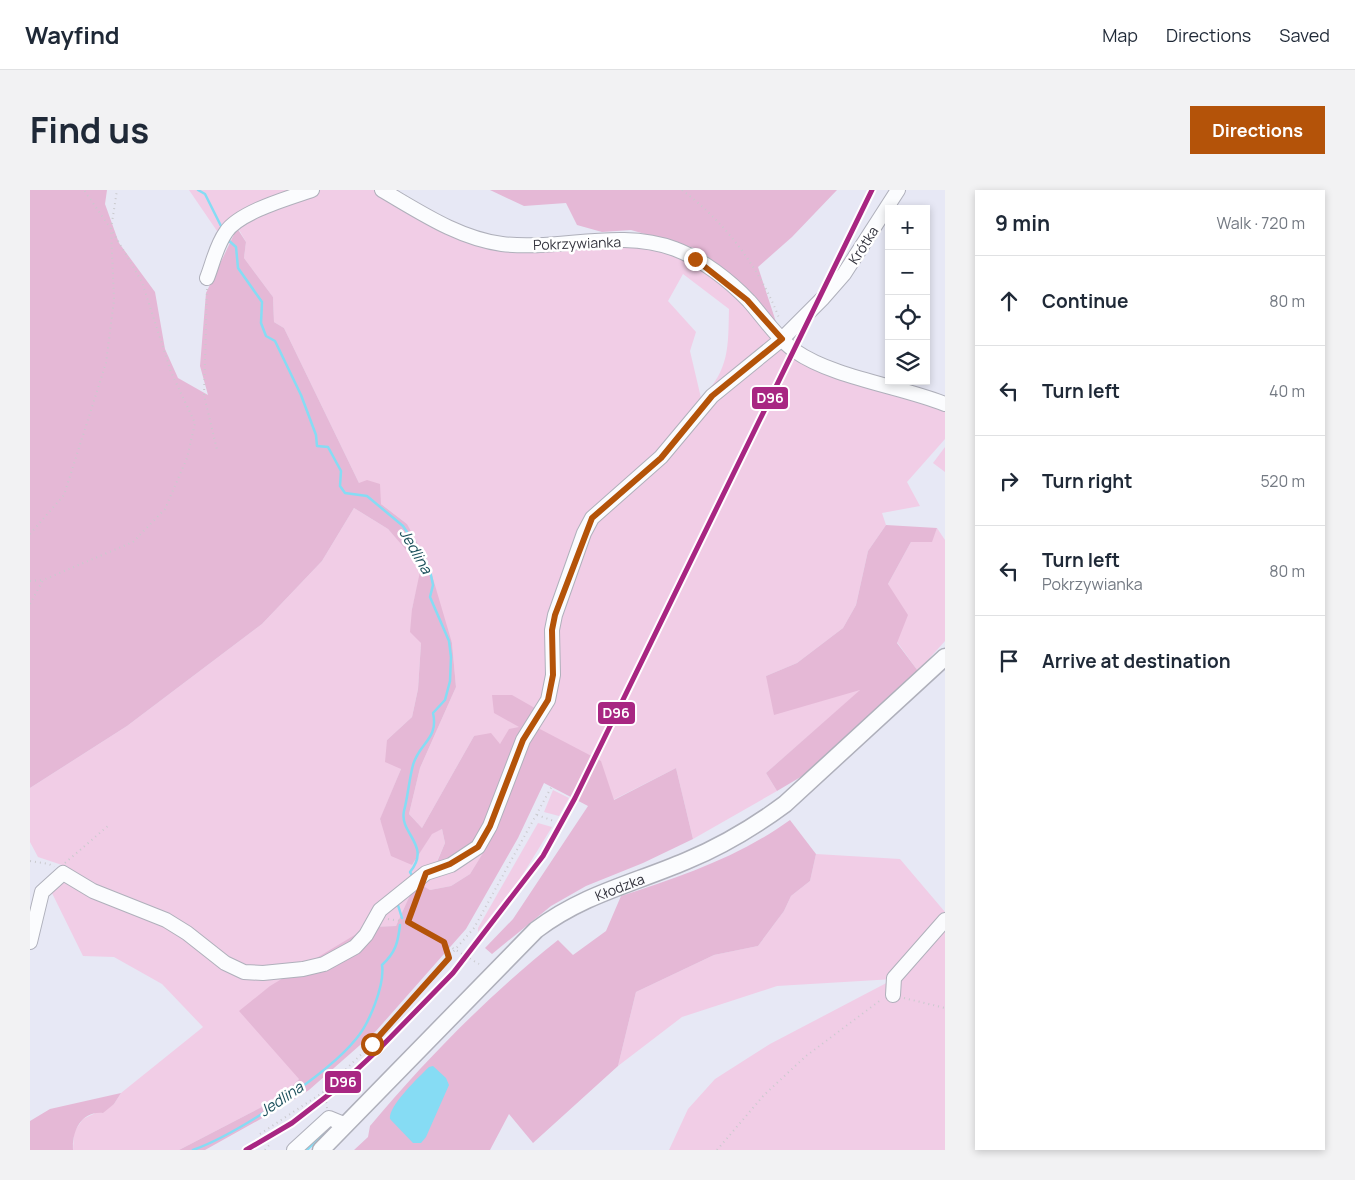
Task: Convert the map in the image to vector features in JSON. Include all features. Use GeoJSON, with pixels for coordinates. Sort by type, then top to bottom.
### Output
{"type":"FeatureCollection","features":[{"type":"Feature","properties":{"kind":"main road","name":"Kłodzka"},"geometry":{"type":"LineString","coordinates":[[321,1150],[536,930],[559,913],[582,900],[703,854],[763,821],[785,804],[945,657]]}},
{"type":"Feature","properties":{"kind":"street"},"geometry":{"type":"LineString","coordinates":[[208,278],[218,246],[227,230],[260,210],[312,190]]}},
{"type":"Feature","properties":{"kind":"street","name":"Pokrzywianka"},"geometry":{"type":"LineString","coordinates":[[382,190],[446,227],[472,237],[503,244],[541,245],[577,240],[617,240],[655,244],[675,249],[695,259],[727,282],[747,300],[796,352],[816,362],[945,404]]}},
{"type":"Feature","properties":{"kind":"street","name":"Krótka"},"geometry":{"type":"LineString","coordinates":[[60,871],[93,891],[166,920],[187,933],[225,963],[244,972],[264,973],[303,970],[324,964],[355,947],[366,935],[373,918],[400,892],[426,873],[450,864],[478,847],[490,826],[523,740],[548,700],[553,675],[552,630],[555,615],[592,518],[661,458],[712,396],[782,339],[844,274],[898,190]]}},
{"type":"Feature","properties":{"kind":"street"},"geometry":{"type":"LineString","coordinates":[[30,942],[42,892],[60,871]]}},
{"type":"Feature","properties":{"kind":"street"},"geometry":{"type":"LineString","coordinates":[[893,995],[894,978],[945,920]]}},
{"type":"Feature","properties":{"kind":"street"},"geometry":{"type":"LineString","coordinates":[[294,1150],[328,1118],[346,1124]]}},
{"type":"Feature","properties":{"kind":"path"},"geometry":{"type":"LineString","coordinates":[[30,581],[43,580],[133,542],[165,509],[187,458],[195,423],[171,372],[142,282],[111,229],[84,190]]}},
{"type":"Feature","properties":{"kind":"path"},"geometry":{"type":"LineString","coordinates":[[30,534],[64,495],[106,363],[114,300],[111,229],[117,190]]}},
{"type":"Feature","properties":{"kind":"path"},"geometry":{"type":"LineString","coordinates":[[682,190],[702,205],[728,231],[766,290],[783,329],[782,339]]}},
{"type":"Feature","properties":{"kind":"path"},"geometry":{"type":"LineString","coordinates":[[208,278],[204,396],[217,450]]}},
{"type":"Feature","properties":{"kind":"path"},"geometry":{"type":"LineString","coordinates":[[30,604],[43,580]]}},
{"type":"Feature","properties":{"kind":"path"},"geometry":{"type":"LineString","coordinates":[[328,1118],[324,1085],[345,1070],[372,1044],[474,928],[552,786]]}},
{"type":"Feature","properties":{"kind":"path"},"geometry":{"type":"LineString","coordinates":[[537,815],[554,821]]}},
{"type":"Feature","properties":{"kind":"path"},"geometry":{"type":"LineString","coordinates":[[30,861],[48,864],[60,871],[109,825]]}},
{"type":"Feature","properties":{"kind":"path"},"geometry":{"type":"LineString","coordinates":[[408,922],[426,873]]}},
{"type":"Feature","properties":{"kind":"path"},"geometry":{"type":"LineString","coordinates":[[373,918],[408,922],[479,964]]}},
{"type":"Feature","properties":{"kind":"path"},"geometry":{"type":"LineString","coordinates":[[444,942],[449,958]]}},
{"type":"Feature","properties":{"kind":"path"},"geometry":{"type":"LineString","coordinates":[[717,1150],[764,1095],[806,1056],[879,1000],[893,995],[945,1008]]}},
{"type":"Feature","properties":{"kind":"path"},"geometry":{"type":"LineString","coordinates":[[260,1134],[324,1091]]}},
{"type":"Feature","properties":{"kind":"path"},"geometry":{"type":"LineString","coordinates":[[265,1150],[264,1148],[272,1144]]}},
{"type":"Feature","properties":{"kind":"shaded area"},"geometry":{"type":"Polygon","coordinates":[[[30,190],[107,190],[105,204],[119,243],[155,292],[165,349],[178,378],[208,395],[200,366],[206,293],[237,228],[246,242],[244,258],[273,297],[274,322],[284,328],[359,483],[367,480],[380,484],[381,504],[407,524],[429,565],[452,643],[456,687],[420,768],[409,814],[422,828],[474,736],[491,733],[500,744],[509,729],[519,727],[494,713],[492,695],[512,695],[547,715],[538,728],[601,761],[614,800],[676,768],[693,839],[643,863],[586,886],[551,906],[492,954],[485,948],[513,919],[588,806],[544,783],[518,838],[466,929],[376,1031],[309,1090],[205,1150],[179,1150],[281,1097],[299,1079],[239,1011],[270,986],[368,927],[396,926],[416,882],[430,890],[451,886],[470,874],[483,853],[468,855],[434,869],[445,843],[442,829],[432,834],[412,865],[391,856],[380,819],[401,769],[385,762],[387,740],[412,717],[418,689],[421,643],[410,632],[412,609],[421,567],[388,529],[354,508],[322,561],[262,624],[127,726],[30,788],[30,190]]]}},
{"type":"Feature","properties":{"kind":"shaded area"},"geometry":{"type":"Polygon","coordinates":[[[189,190],[378,190],[472,239],[578,243],[671,250],[726,284],[795,353],[945,406],[945,439],[907,482],[920,506],[882,513],[886,525],[868,551],[856,605],[843,628],[797,663],[766,676],[862,689],[766,773],[777,791],[693,839],[676,768],[613,800],[537,728],[547,715],[520,727],[500,744],[474,736],[422,828],[409,814],[420,768],[456,687],[452,643],[407,524],[381,504],[359,483],[284,328],[274,322],[273,297],[244,258],[246,242],[238,228],[217,231],[189,190]],[[683,274],[668,301],[696,332],[690,351],[701,398],[710,388],[722,367],[726,357],[729,309],[683,274]]]}},
{"type":"Feature","properties":{"kind":"shaded area"},"geometry":{"type":"Polygon","coordinates":[[[490,190],[837,190],[792,237],[758,267],[776,322],[701,250],[631,230],[602,232],[577,225],[566,203],[524,206],[490,190]]]}},
{"type":"Feature","properties":{"kind":"shaded area"},"geometry":{"type":"Polygon","coordinates":[[[945,447],[945,472],[933,463],[945,447]]]}},
{"type":"Feature","properties":{"kind":"shaded area"},"geometry":{"type":"Polygon","coordinates":[[[354,508],[388,529],[422,567],[412,609],[421,643],[418,689],[412,717],[387,740],[401,769],[380,820],[412,865],[432,833],[442,829],[445,843],[434,868],[468,855],[484,852],[470,874],[451,886],[430,890],[416,883],[396,926],[368,927],[240,1011],[300,1078],[281,1097],[179,1150],[73,1150],[74,1132],[83,1119],[114,1104],[121,1093],[203,1027],[162,984],[114,957],[83,956],[51,891],[74,875],[62,865],[38,857],[30,842],[30,788],[127,726],[262,624],[322,561],[354,508]]]}},
{"type":"Feature","properties":{"kind":"shaded area"},"geometry":{"type":"Polygon","coordinates":[[[886,525],[937,528],[932,542],[911,542],[888,584],[908,615],[897,643],[918,671],[804,775],[777,791],[766,773],[860,690],[774,715],[766,676],[797,663],[843,628],[856,605],[868,551],[886,525]]]}},
{"type":"Feature","properties":{"kind":"shaded area"},"geometry":{"type":"Polygon","coordinates":[[[937,528],[945,540],[945,641],[918,671],[897,642],[888,584],[911,542],[931,542],[937,528]]]}},
{"type":"Feature","properties":{"kind":"shaded area"},"geometry":{"type":"Polygon","coordinates":[[[553,790],[569,798],[559,816],[544,812],[553,790]]]}},
{"type":"Feature","properties":{"kind":"shaded area"},"geometry":{"type":"Polygon","coordinates":[[[790,820],[816,854],[810,881],[791,896],[784,911],[758,946],[714,955],[636,992],[618,1066],[533,1143],[509,1114],[490,1150],[354,1150],[368,1137],[370,1126],[436,1052],[483,1005],[558,940],[573,955],[606,931],[621,896],[708,865],[750,845],[790,820]]]}},
{"type":"Feature","properties":{"kind":"shaded area"},"geometry":{"type":"Polygon","coordinates":[[[538,823],[552,827],[520,879],[478,932],[478,928],[538,823]]]}},
{"type":"Feature","properties":{"kind":"shaded area"},"geometry":{"type":"Polygon","coordinates":[[[816,854],[900,859],[945,912],[945,1150],[669,1150],[688,1109],[715,1079],[770,1044],[894,979],[777,986],[682,1017],[618,1066],[636,992],[714,955],[758,946],[784,911],[791,896],[810,881],[816,854]]]}},
{"type":"Feature","properties":{"kind":"shaded area"},"geometry":{"type":"Polygon","coordinates":[[[121,1093],[114,1104],[103,1113],[89,1115],[79,1124],[74,1136],[73,1150],[30,1150],[30,1121],[50,1109],[121,1093]]]}},
{"type":"Feature","properties":{"kind":"water"},"geometry":{"type":"Polygon","coordinates":[[[433,1066],[446,1078],[449,1085],[426,1137],[421,1143],[413,1143],[390,1119],[391,1113],[405,1092],[429,1067],[433,1066]]]}},
{"type":"Feature","properties":{"kind":"waterway","name":"Jedlina"},"geometry":{"type":"LineString","coordinates":[[198,190],[205,194],[222,228]]}},
{"type":"Feature","properties":{"kind":"waterway","name":"Jedlina"},"geometry":{"type":"LineString","coordinates":[[227,239],[236,247],[238,268],[262,302],[261,323],[266,336],[275,341],[301,395],[316,435],[317,446],[328,447],[341,471],[340,486],[345,493],[367,496],[403,526],[430,571],[433,585],[430,597],[449,641],[451,657],[450,681],[445,700],[433,713],[434,722],[431,735],[419,751],[410,776],[404,819],[418,854],[416,863],[410,872],[413,877]]}},
{"type":"Feature","properties":{"kind":"waterway","name":"Jedlina"},"geometry":{"type":"LineString","coordinates":[[397,902],[402,918]]}},
{"type":"Feature","properties":{"kind":"waterway","name":"Jedlina"},"geometry":{"type":"LineString","coordinates":[[193,1150],[233,1131],[280,1102],[324,1069],[356,1039],[366,1024],[375,1004],[381,983],[382,965],[396,946],[400,925]]}},
{"type":"Feature","properties":{"kind":"waterway"},"geometry":{"type":"LineString","coordinates":[[307,1150],[323,1134]]}},
{"type":"Feature","properties":{"kind":"transit line","name":"D96"},"geometry":{"type":"LineString","coordinates":[[246,1150],[292,1123],[336,1089],[379,1049],[453,973],[543,856],[575,798],[872,190]]}},
{"type":"Feature","properties":{"kind":"route"},"geometry":{"type":"LineString","coordinates":[[372,1044],[449,958],[444,942],[408,922],[426,873],[450,864],[478,847],[490,826],[523,740],[548,700],[553,675],[551,654],[555,615],[584,533],[592,518],[661,458],[712,396],[782,339],[747,300],[727,282],[695,259]]}}]}
